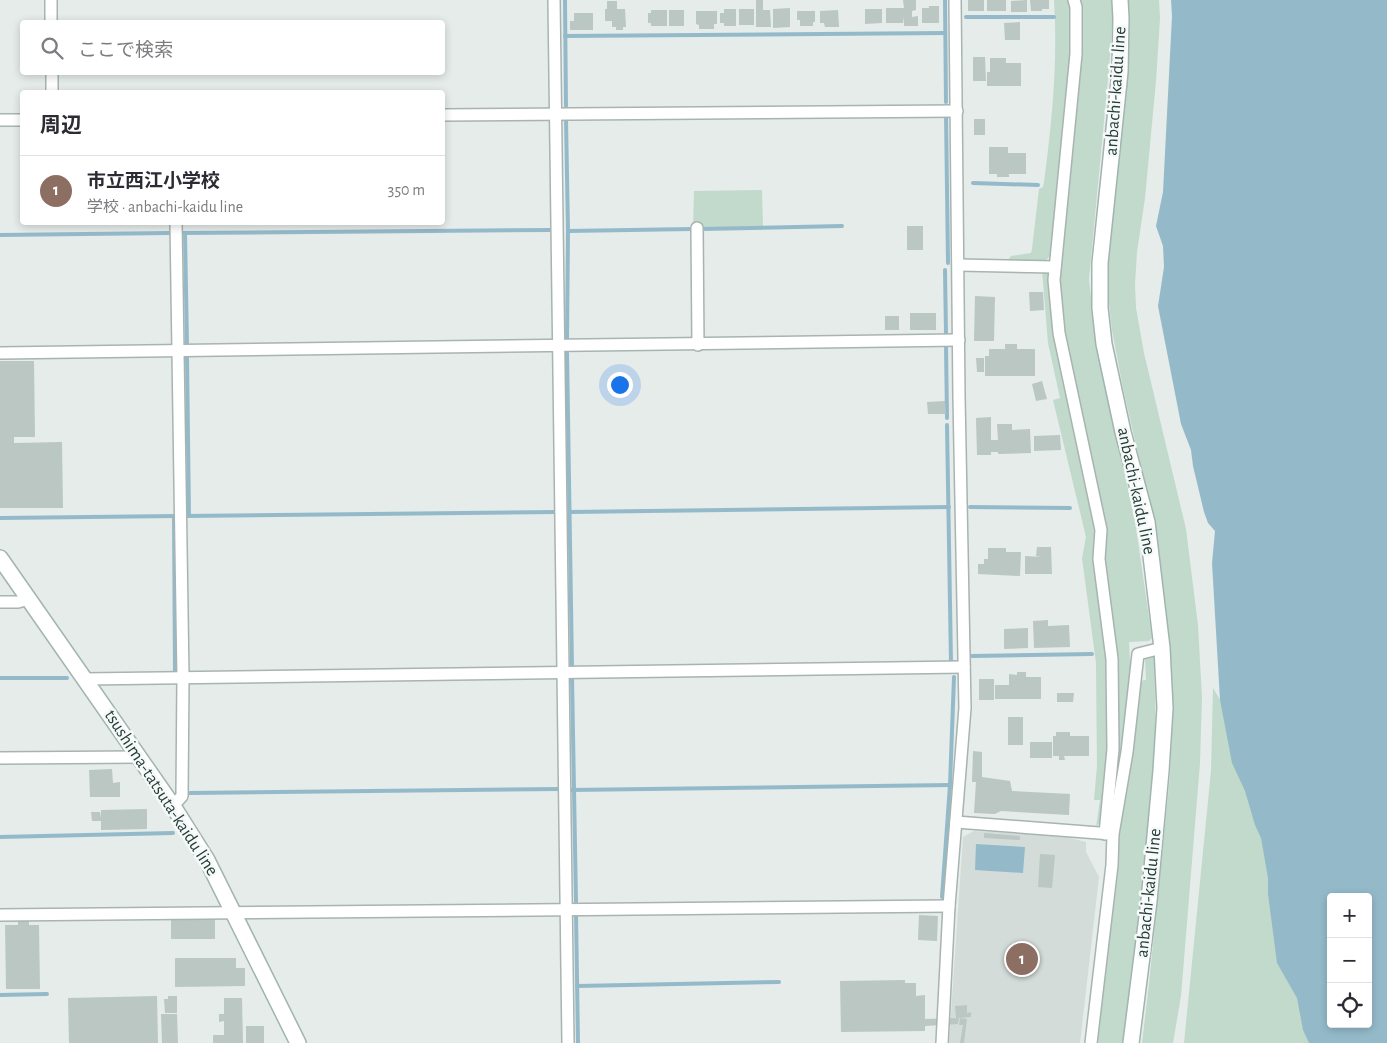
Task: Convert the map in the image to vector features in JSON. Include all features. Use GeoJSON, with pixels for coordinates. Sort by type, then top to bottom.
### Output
{"type":"FeatureCollection","features":[{"type":"Feature","properties":{"kind":"main road","name":"anbachi-kaidu line"},"geometry":{"type":"LineString","coordinates":[[1120,0],[1120,72],[1100,263],[1100,308],[1104,344],[1123,432],[1146,522],[1162,648],[1165,708],[1149,901],[1131,1043]]}},
{"type":"Feature","properties":{"kind":"main road","name":"tsushima-tatsuta-kaidu line"},"geometry":{"type":"LineString","coordinates":[[0,558],[86,679],[208,860],[298,1043]]}},
{"type":"Feature","properties":{"kind":"street"},"geometry":{"type":"LineString","coordinates":[[51,0],[51,20]]}},
{"type":"Feature","properties":{"kind":"street"},"geometry":{"type":"LineString","coordinates":[[554,0],[568,1043]]}},
{"type":"Feature","properties":{"kind":"street"},"geometry":{"type":"LineString","coordinates":[[942,1043],[949,906],[965,708],[955,0]]}},
{"type":"Feature","properties":{"kind":"street"},"geometry":{"type":"LineString","coordinates":[[1074,0],[1076,7],[1076,54],[1054,280],[1059,333],[1101,530],[1099,559],[1112,659],[1113,749],[1109,834],[1112,865],[1091,1043]]}},
{"type":"Feature","properties":{"kind":"street"},"geometry":{"type":"LineString","coordinates":[[52,75],[52,90]]}},
{"type":"Feature","properties":{"kind":"street"},"geometry":{"type":"LineString","coordinates":[[445,115],[957,111]]}},
{"type":"Feature","properties":{"kind":"street"},"geometry":{"type":"LineString","coordinates":[[0,120],[20,120]]}},
{"type":"Feature","properties":{"kind":"street"},"geometry":{"type":"LineString","coordinates":[[173,806],[182,796],[183,677],[176,225]]}},
{"type":"Feature","properties":{"kind":"street"},"geometry":{"type":"LineString","coordinates":[[697,228],[698,345]]}},
{"type":"Feature","properties":{"kind":"street"},"geometry":{"type":"LineString","coordinates":[[959,265],[1055,267]]}},
{"type":"Feature","properties":{"kind":"street"},"geometry":{"type":"LineString","coordinates":[[0,353],[959,340]]}},
{"type":"Feature","properties":{"kind":"street"},"geometry":{"type":"LineString","coordinates":[[0,602],[18,602],[29,599]]}},
{"type":"Feature","properties":{"kind":"street"},"geometry":{"type":"LineString","coordinates":[[1109,834],[1127,752],[1138,654],[1162,648]]}},
{"type":"Feature","properties":{"kind":"street"},"geometry":{"type":"LineString","coordinates":[[86,679],[964,668]]}},
{"type":"Feature","properties":{"kind":"street"},"geometry":{"type":"LineString","coordinates":[[0,758],[139,757]]}},
{"type":"Feature","properties":{"kind":"street"},"geometry":{"type":"LineString","coordinates":[[956,822],[1109,834]]}},
{"type":"Feature","properties":{"kind":"street"},"geometry":{"type":"LineString","coordinates":[[0,916],[566,908],[949,906]]}},
{"type":"Feature","properties":{"kind":"shaded area"},"geometry":{"type":"Polygon","coordinates":[[[974,831],[1062,836],[1086,842],[1086,852],[1099,877],[1080,1043],[949,1043],[963,837],[974,831]]]}},
{"type":"Feature","properties":{"kind":"green space"},"geometry":{"type":"Polygon","coordinates":[[[1054,0],[1068,0],[1071,14],[1070,56],[1051,254],[1045,262],[1007,262],[1011,256],[1031,253],[1032,249],[1039,189],[1043,187],[1044,182],[1052,114],[1055,69],[1054,0]]]}},
{"type":"Feature","properties":{"kind":"green space"},"geometry":{"type":"Polygon","coordinates":[[[1080,0],[1111,0],[1113,14],[1089,279],[1094,326],[1135,521],[1152,638],[1149,641],[1129,642],[1131,682],[1124,746],[1117,782],[1115,782],[1104,560],[1107,533],[1062,335],[1058,261],[1080,0]]]}},
{"type":"Feature","properties":{"kind":"green space"},"geometry":{"type":"Polygon","coordinates":[[[1128,0],[1159,0],[1160,18],[1156,81],[1145,198],[1137,252],[1136,308],[1144,353],[1186,529],[1198,625],[1202,697],[1200,763],[1181,996],[1173,1043],[1142,1043],[1170,776],[1173,704],[1170,645],[1153,519],[1123,388],[1112,330],[1107,286],[1107,249],[1128,73],[1128,0]]]}},
{"type":"Feature","properties":{"kind":"green space"},"geometry":{"type":"Polygon","coordinates":[[[762,190],[763,227],[693,228],[694,191],[762,190]]]}},
{"type":"Feature","properties":{"kind":"green space"},"geometry":{"type":"Polygon","coordinates":[[[1042,270],[1050,272],[1093,507],[1108,658],[1109,748],[1102,820],[1096,827],[1100,800],[1094,800],[1097,766],[1096,663],[1082,558],[1086,537],[1053,400],[1060,398],[1048,343],[1042,270]]]}},
{"type":"Feature","properties":{"kind":"green space"},"geometry":{"type":"Polygon","coordinates":[[[1154,656],[1156,738],[1133,984],[1125,1043],[1096,1043],[1116,833],[1138,681],[1146,680],[1145,657],[1154,656]]]}},
{"type":"Feature","properties":{"kind":"green space"},"geometry":{"type":"Polygon","coordinates":[[[1213,688],[1329,893],[1327,893],[1327,1028],[1370,1028],[1376,1043],[1184,1043],[1211,771],[1213,688]]]}},
{"type":"Feature","properties":{"kind":"water"},"geometry":{"type":"Polygon","coordinates":[[[1171,0],[1387,0],[1387,1043],[1309,1043],[1303,1030],[1297,998],[1277,963],[1268,894],[1268,878],[1261,838],[1245,791],[1232,763],[1220,700],[1212,563],[1215,531],[1208,523],[1204,512],[1191,450],[1181,424],[1158,306],[1164,267],[1163,246],[1156,226],[1163,192],[1172,16],[1171,0]]]}},
{"type":"Feature","properties":{"kind":"water"},"geometry":{"type":"Polygon","coordinates":[[[976,844],[1025,847],[1023,873],[975,870],[976,844]]]}},
{"type":"Feature","properties":{"kind":"building"},"geometry":{"type":"Polygon","coordinates":[[[756,0],[763,0],[763,10],[770,10],[771,27],[756,27],[756,0]]]}},
{"type":"Feature","properties":{"kind":"building"},"geometry":{"type":"Polygon","coordinates":[[[903,0],[916,0],[916,10],[912,11],[912,17],[918,16],[918,26],[904,26],[904,17],[903,23],[886,23],[886,8],[904,8],[903,0]]]}},
{"type":"Feature","properties":{"kind":"building"},"geometry":{"type":"Polygon","coordinates":[[[968,0],[984,0],[984,11],[968,11],[968,0]]]}},
{"type":"Feature","properties":{"kind":"building"},"geometry":{"type":"Polygon","coordinates":[[[987,0],[1006,0],[1006,11],[987,11],[987,0]]]}},
{"type":"Feature","properties":{"kind":"building"},"geometry":{"type":"Polygon","coordinates":[[[1027,0],[1027,12],[1011,12],[1011,1],[1027,0]]]}},
{"type":"Feature","properties":{"kind":"building"},"geometry":{"type":"Polygon","coordinates":[[[1030,0],[1049,0],[1049,9],[1031,11],[1030,0]]]}},
{"type":"Feature","properties":{"kind":"building"},"geometry":{"type":"Polygon","coordinates":[[[607,1],[617,1],[617,9],[625,9],[626,27],[623,27],[623,30],[616,30],[616,27],[612,27],[612,21],[605,21],[607,1]]]}},
{"type":"Feature","properties":{"kind":"building"},"geometry":{"type":"Polygon","coordinates":[[[929,6],[939,6],[939,23],[922,23],[922,8],[929,8],[929,6]]]}},
{"type":"Feature","properties":{"kind":"building"},"geometry":{"type":"Polygon","coordinates":[[[790,8],[790,27],[773,28],[773,9],[790,8]]]}},
{"type":"Feature","properties":{"kind":"building"},"geometry":{"type":"Polygon","coordinates":[[[724,9],[736,9],[736,26],[724,26],[724,23],[720,23],[720,13],[724,13],[724,9]]]}},
{"type":"Feature","properties":{"kind":"building"},"geometry":{"type":"Polygon","coordinates":[[[739,9],[754,9],[754,25],[739,25],[739,9]]]}},
{"type":"Feature","properties":{"kind":"building"},"geometry":{"type":"Polygon","coordinates":[[[865,9],[882,9],[882,23],[865,24],[865,9]]]}},
{"type":"Feature","properties":{"kind":"building"},"geometry":{"type":"Polygon","coordinates":[[[651,10],[667,10],[667,26],[651,26],[651,23],[648,23],[648,13],[651,13],[651,10]]]}},
{"type":"Feature","properties":{"kind":"building"},"geometry":{"type":"Polygon","coordinates":[[[669,10],[684,10],[684,26],[669,26],[669,10]]]}},
{"type":"Feature","properties":{"kind":"building"},"geometry":{"type":"Polygon","coordinates":[[[838,10],[839,27],[825,27],[824,23],[820,23],[820,11],[838,10]]]}},
{"type":"Feature","properties":{"kind":"building"},"geometry":{"type":"Polygon","coordinates":[[[696,11],[717,11],[717,24],[714,24],[714,29],[699,29],[699,25],[696,24],[696,11]]]}},
{"type":"Feature","properties":{"kind":"building"},"geometry":{"type":"Polygon","coordinates":[[[797,11],[815,11],[813,26],[800,26],[800,20],[797,20],[797,11]]]}},
{"type":"Feature","properties":{"kind":"building"},"geometry":{"type":"Polygon","coordinates":[[[574,13],[593,13],[593,30],[570,30],[570,21],[574,21],[574,13]]]}},
{"type":"Feature","properties":{"kind":"building"},"geometry":{"type":"Polygon","coordinates":[[[1020,22],[1020,40],[1005,40],[1004,23],[1020,22]]]}},
{"type":"Feature","properties":{"kind":"building"},"geometry":{"type":"Polygon","coordinates":[[[973,57],[985,57],[986,81],[973,81],[973,57]]]}},
{"type":"Feature","properties":{"kind":"building"},"geometry":{"type":"Polygon","coordinates":[[[990,58],[1006,58],[1006,63],[1021,63],[1021,86],[987,86],[990,58]]]}},
{"type":"Feature","properties":{"kind":"building"},"geometry":{"type":"Polygon","coordinates":[[[974,119],[985,119],[985,135],[974,135],[974,119]]]}},
{"type":"Feature","properties":{"kind":"building"},"geometry":{"type":"Polygon","coordinates":[[[989,147],[1008,147],[1008,153],[1026,153],[1026,174],[1009,174],[1009,177],[997,177],[997,174],[989,174],[989,147]]]}},
{"type":"Feature","properties":{"kind":"building"},"geometry":{"type":"Polygon","coordinates":[[[907,226],[923,226],[923,250],[907,250],[907,226]]]}},
{"type":"Feature","properties":{"kind":"building"},"geometry":{"type":"Polygon","coordinates":[[[1029,292],[1043,292],[1044,310],[1030,311],[1029,292]]]}},
{"type":"Feature","properties":{"kind":"building"},"geometry":{"type":"Polygon","coordinates":[[[975,296],[995,297],[994,341],[974,341],[975,296]]]}},
{"type":"Feature","properties":{"kind":"building"},"geometry":{"type":"Polygon","coordinates":[[[910,313],[936,313],[936,330],[910,330],[910,313]]]}},
{"type":"Feature","properties":{"kind":"building"},"geometry":{"type":"Polygon","coordinates":[[[885,316],[899,316],[899,330],[885,330],[885,316]]]}},
{"type":"Feature","properties":{"kind":"building"},"geometry":{"type":"Polygon","coordinates":[[[1005,344],[1017,344],[1017,349],[1035,349],[1035,376],[985,376],[985,356],[989,356],[989,349],[1005,349],[1005,344]]]}},
{"type":"Feature","properties":{"kind":"building"},"geometry":{"type":"Polygon","coordinates":[[[976,358],[984,358],[984,372],[977,372],[976,358]]]}},
{"type":"Feature","properties":{"kind":"building"},"geometry":{"type":"Polygon","coordinates":[[[0,361],[34,361],[35,437],[14,437],[14,443],[62,442],[63,508],[0,508],[0,361]]]}},
{"type":"Feature","properties":{"kind":"building"},"geometry":{"type":"Polygon","coordinates":[[[1042,381],[1047,399],[1036,401],[1032,384],[1042,381]]]}},
{"type":"Feature","properties":{"kind":"building"},"geometry":{"type":"Polygon","coordinates":[[[945,401],[946,414],[928,414],[927,402],[945,401]]]}},
{"type":"Feature","properties":{"kind":"building"},"geometry":{"type":"Polygon","coordinates":[[[991,417],[991,440],[998,440],[997,424],[1012,424],[1012,430],[1030,429],[1031,453],[998,454],[998,452],[991,452],[991,455],[977,455],[976,418],[991,417]]]}},
{"type":"Feature","properties":{"kind":"building"},"geometry":{"type":"Polygon","coordinates":[[[1060,435],[1061,450],[1034,451],[1034,436],[1060,435]]]}},
{"type":"Feature","properties":{"kind":"building"},"geometry":{"type":"Polygon","coordinates":[[[1037,547],[1051,547],[1052,574],[1025,574],[1025,556],[1042,557],[1036,556],[1037,547]]]}},
{"type":"Feature","properties":{"kind":"building"},"geometry":{"type":"Polygon","coordinates":[[[988,548],[1006,548],[1006,552],[1021,552],[1020,576],[978,574],[978,564],[984,564],[984,559],[988,559],[988,548]]]}},
{"type":"Feature","properties":{"kind":"building"},"geometry":{"type":"Polygon","coordinates":[[[1048,620],[1048,626],[1069,625],[1070,647],[1034,648],[1033,621],[1048,620]]]}},
{"type":"Feature","properties":{"kind":"building"},"geometry":{"type":"Polygon","coordinates":[[[1028,628],[1028,648],[1004,649],[1004,629],[1028,628]]]}},
{"type":"Feature","properties":{"kind":"building"},"geometry":{"type":"Polygon","coordinates":[[[1017,672],[1026,672],[1026,677],[1041,677],[1041,699],[995,699],[995,685],[1009,685],[1009,674],[1017,675],[1017,672]]]}},
{"type":"Feature","properties":{"kind":"building"},"geometry":{"type":"Polygon","coordinates":[[[979,679],[994,679],[994,700],[979,700],[979,679]]]}},
{"type":"Feature","properties":{"kind":"building"},"geometry":{"type":"Polygon","coordinates":[[[1057,693],[1074,693],[1073,702],[1057,702],[1057,693]]]}},
{"type":"Feature","properties":{"kind":"building"},"geometry":{"type":"Polygon","coordinates":[[[1008,717],[1023,717],[1023,745],[1008,745],[1008,717]]]}},
{"type":"Feature","properties":{"kind":"building"},"geometry":{"type":"Polygon","coordinates":[[[1056,732],[1070,732],[1070,736],[1089,736],[1089,756],[1064,756],[1065,760],[1059,760],[1059,756],[1053,756],[1053,736],[1056,736],[1056,732]]]}},
{"type":"Feature","properties":{"kind":"building"},"geometry":{"type":"Polygon","coordinates":[[[1030,742],[1052,742],[1052,758],[1030,758],[1030,742]]]}},
{"type":"Feature","properties":{"kind":"building"},"geometry":{"type":"Polygon","coordinates":[[[973,751],[982,752],[982,777],[1010,781],[1012,791],[1070,794],[1069,815],[1001,811],[995,814],[974,813],[976,782],[972,782],[973,751]]]}},
{"type":"Feature","properties":{"kind":"building"},"geometry":{"type":"Polygon","coordinates":[[[112,769],[113,783],[120,782],[120,797],[90,797],[89,770],[112,769]]]}},
{"type":"Feature","properties":{"kind":"building"},"geometry":{"type":"Polygon","coordinates":[[[147,809],[147,829],[101,830],[101,821],[92,821],[91,812],[100,812],[101,818],[101,810],[147,809]]]}},
{"type":"Feature","properties":{"kind":"building"},"geometry":{"type":"Polygon","coordinates":[[[984,833],[1020,836],[1020,840],[984,838],[984,833]]]}},
{"type":"Feature","properties":{"kind":"building"},"geometry":{"type":"Polygon","coordinates":[[[1040,854],[1055,855],[1052,888],[1038,887],[1040,854]]]}},
{"type":"Feature","properties":{"kind":"building"},"geometry":{"type":"Polygon","coordinates":[[[919,915],[938,916],[937,941],[918,940],[919,915]]]}},
{"type":"Feature","properties":{"kind":"building"},"geometry":{"type":"Polygon","coordinates":[[[171,919],[215,919],[215,939],[171,939],[171,919]]]}},
{"type":"Feature","properties":{"kind":"building"},"geometry":{"type":"Polygon","coordinates":[[[18,920],[29,920],[29,925],[39,925],[40,989],[6,989],[5,925],[18,925],[18,920]]]}},
{"type":"Feature","properties":{"kind":"building"},"geometry":{"type":"Polygon","coordinates":[[[175,958],[236,958],[236,968],[245,968],[245,986],[175,987],[175,958]]]}},
{"type":"Feature","properties":{"kind":"building"},"geometry":{"type":"Polygon","coordinates":[[[905,980],[905,983],[916,983],[916,996],[925,995],[925,1019],[959,1018],[958,1024],[925,1026],[925,1031],[841,1032],[840,981],[905,980]]]}},
{"type":"Feature","properties":{"kind":"building"},"geometry":{"type":"Polygon","coordinates":[[[157,996],[158,1043],[69,1043],[68,998],[157,996]]]}},
{"type":"Feature","properties":{"kind":"building"},"geometry":{"type":"Polygon","coordinates":[[[168,996],[177,996],[177,1013],[165,1013],[164,999],[168,999],[168,996]]]}},
{"type":"Feature","properties":{"kind":"building"},"geometry":{"type":"Polygon","coordinates":[[[224,998],[242,998],[243,1043],[213,1043],[213,1035],[224,1035],[224,1021],[219,1022],[219,1014],[224,1014],[224,998]]]}},
{"type":"Feature","properties":{"kind":"building"},"geometry":{"type":"Polygon","coordinates":[[[967,1005],[967,1013],[971,1012],[971,1017],[956,1018],[955,1006],[967,1005]]]}},
{"type":"Feature","properties":{"kind":"building"},"geometry":{"type":"Polygon","coordinates":[[[161,1014],[177,1014],[178,1043],[162,1043],[161,1014]]]}},
{"type":"Feature","properties":{"kind":"building"},"geometry":{"type":"Polygon","coordinates":[[[960,1018],[967,1019],[964,1043],[960,1043],[963,1025],[959,1025],[960,1018]]]}},
{"type":"Feature","properties":{"kind":"building"},"geometry":{"type":"Polygon","coordinates":[[[246,1026],[264,1026],[264,1043],[246,1043],[246,1026]]]}},
{"type":"Feature","properties":{"kind":"waterway"},"geometry":{"type":"LineString","coordinates":[[565,0],[566,106]]}},
{"type":"Feature","properties":{"kind":"waterway"},"geometry":{"type":"LineString","coordinates":[[945,0],[946,102]]}},
{"type":"Feature","properties":{"kind":"waterway"},"geometry":{"type":"LineString","coordinates":[[966,17],[1054,17]]}},
{"type":"Feature","properties":{"kind":"waterway"},"geometry":{"type":"LineString","coordinates":[[565,36],[945,33]]}},
{"type":"Feature","properties":{"kind":"waterway"},"geometry":{"type":"LineString","coordinates":[[946,114],[948,263]]}},
{"type":"Feature","properties":{"kind":"waterway"},"geometry":{"type":"LineString","coordinates":[[566,119],[567,340]]}},
{"type":"Feature","properties":{"kind":"waterway"},"geometry":{"type":"LineString","coordinates":[[973,183],[1038,185]]}},
{"type":"Feature","properties":{"kind":"waterway"},"geometry":{"type":"LineString","coordinates":[[702,229],[842,226]]}},
{"type":"Feature","properties":{"kind":"waterway"},"geometry":{"type":"LineString","coordinates":[[568,231],[692,229]]}},
{"type":"Feature","properties":{"kind":"waterway"},"geometry":{"type":"LineString","coordinates":[[182,233],[551,230]]}},
{"type":"Feature","properties":{"kind":"waterway"},"geometry":{"type":"LineString","coordinates":[[0,235],[172,233]]}},
{"type":"Feature","properties":{"kind":"waterway"},"geometry":{"type":"LineString","coordinates":[[185,233],[187,345]]}},
{"type":"Feature","properties":{"kind":"waterway"},"geometry":{"type":"LineString","coordinates":[[945,270],[946,334]]}},
{"type":"Feature","properties":{"kind":"waterway"},"geometry":{"type":"LineString","coordinates":[[946,346],[947,418]]}},
{"type":"Feature","properties":{"kind":"waterway"},"geometry":{"type":"LineString","coordinates":[[567,353],[572,667]]}},
{"type":"Feature","properties":{"kind":"waterway"},"geometry":{"type":"LineString","coordinates":[[187,357],[189,516]]}},
{"type":"Feature","properties":{"kind":"waterway"},"geometry":{"type":"LineString","coordinates":[[947,425],[951,663]]}},
{"type":"Feature","properties":{"kind":"waterway"},"geometry":{"type":"LineString","coordinates":[[570,512],[949,507]]}},
{"type":"Feature","properties":{"kind":"waterway"},"geometry":{"type":"LineString","coordinates":[[970,507],[1070,508]]}},
{"type":"Feature","properties":{"kind":"waterway"},"geometry":{"type":"LineString","coordinates":[[185,516],[555,512]]}},
{"type":"Feature","properties":{"kind":"waterway"},"geometry":{"type":"LineString","coordinates":[[174,516],[175,673]]}},
{"type":"Feature","properties":{"kind":"waterway"},"geometry":{"type":"LineString","coordinates":[[0,518],[177,516]]}},
{"type":"Feature","properties":{"kind":"waterway"},"geometry":{"type":"LineString","coordinates":[[972,656],[1092,654]]}},
{"type":"Feature","properties":{"kind":"waterway"},"geometry":{"type":"LineString","coordinates":[[572,677],[576,902]]}},
{"type":"Feature","properties":{"kind":"waterway"},"geometry":{"type":"LineString","coordinates":[[942,897],[950,785],[954,677]]}},
{"type":"Feature","properties":{"kind":"waterway"},"geometry":{"type":"LineString","coordinates":[[0,678],[67,678]]}},
{"type":"Feature","properties":{"kind":"waterway"},"geometry":{"type":"LineString","coordinates":[[570,790],[950,785]]}},
{"type":"Feature","properties":{"kind":"waterway"},"geometry":{"type":"LineString","coordinates":[[190,793],[559,789]]}},
{"type":"Feature","properties":{"kind":"waterway"},"geometry":{"type":"LineString","coordinates":[[0,837],[173,833]]}},
{"type":"Feature","properties":{"kind":"waterway"},"geometry":{"type":"LineString","coordinates":[[576,913],[578,1043]]}},
{"type":"Feature","properties":{"kind":"waterway"},"geometry":{"type":"LineString","coordinates":[[577,986],[779,982]]}},
{"type":"Feature","properties":{"kind":"waterway"},"geometry":{"type":"LineString","coordinates":[[0,995],[47,994]]}},
{"type":"Feature","properties":{"kind":"place","name":"市立西江小学校"},"geometry":{"type":"Point","coordinates":[1022,959]}}]}
